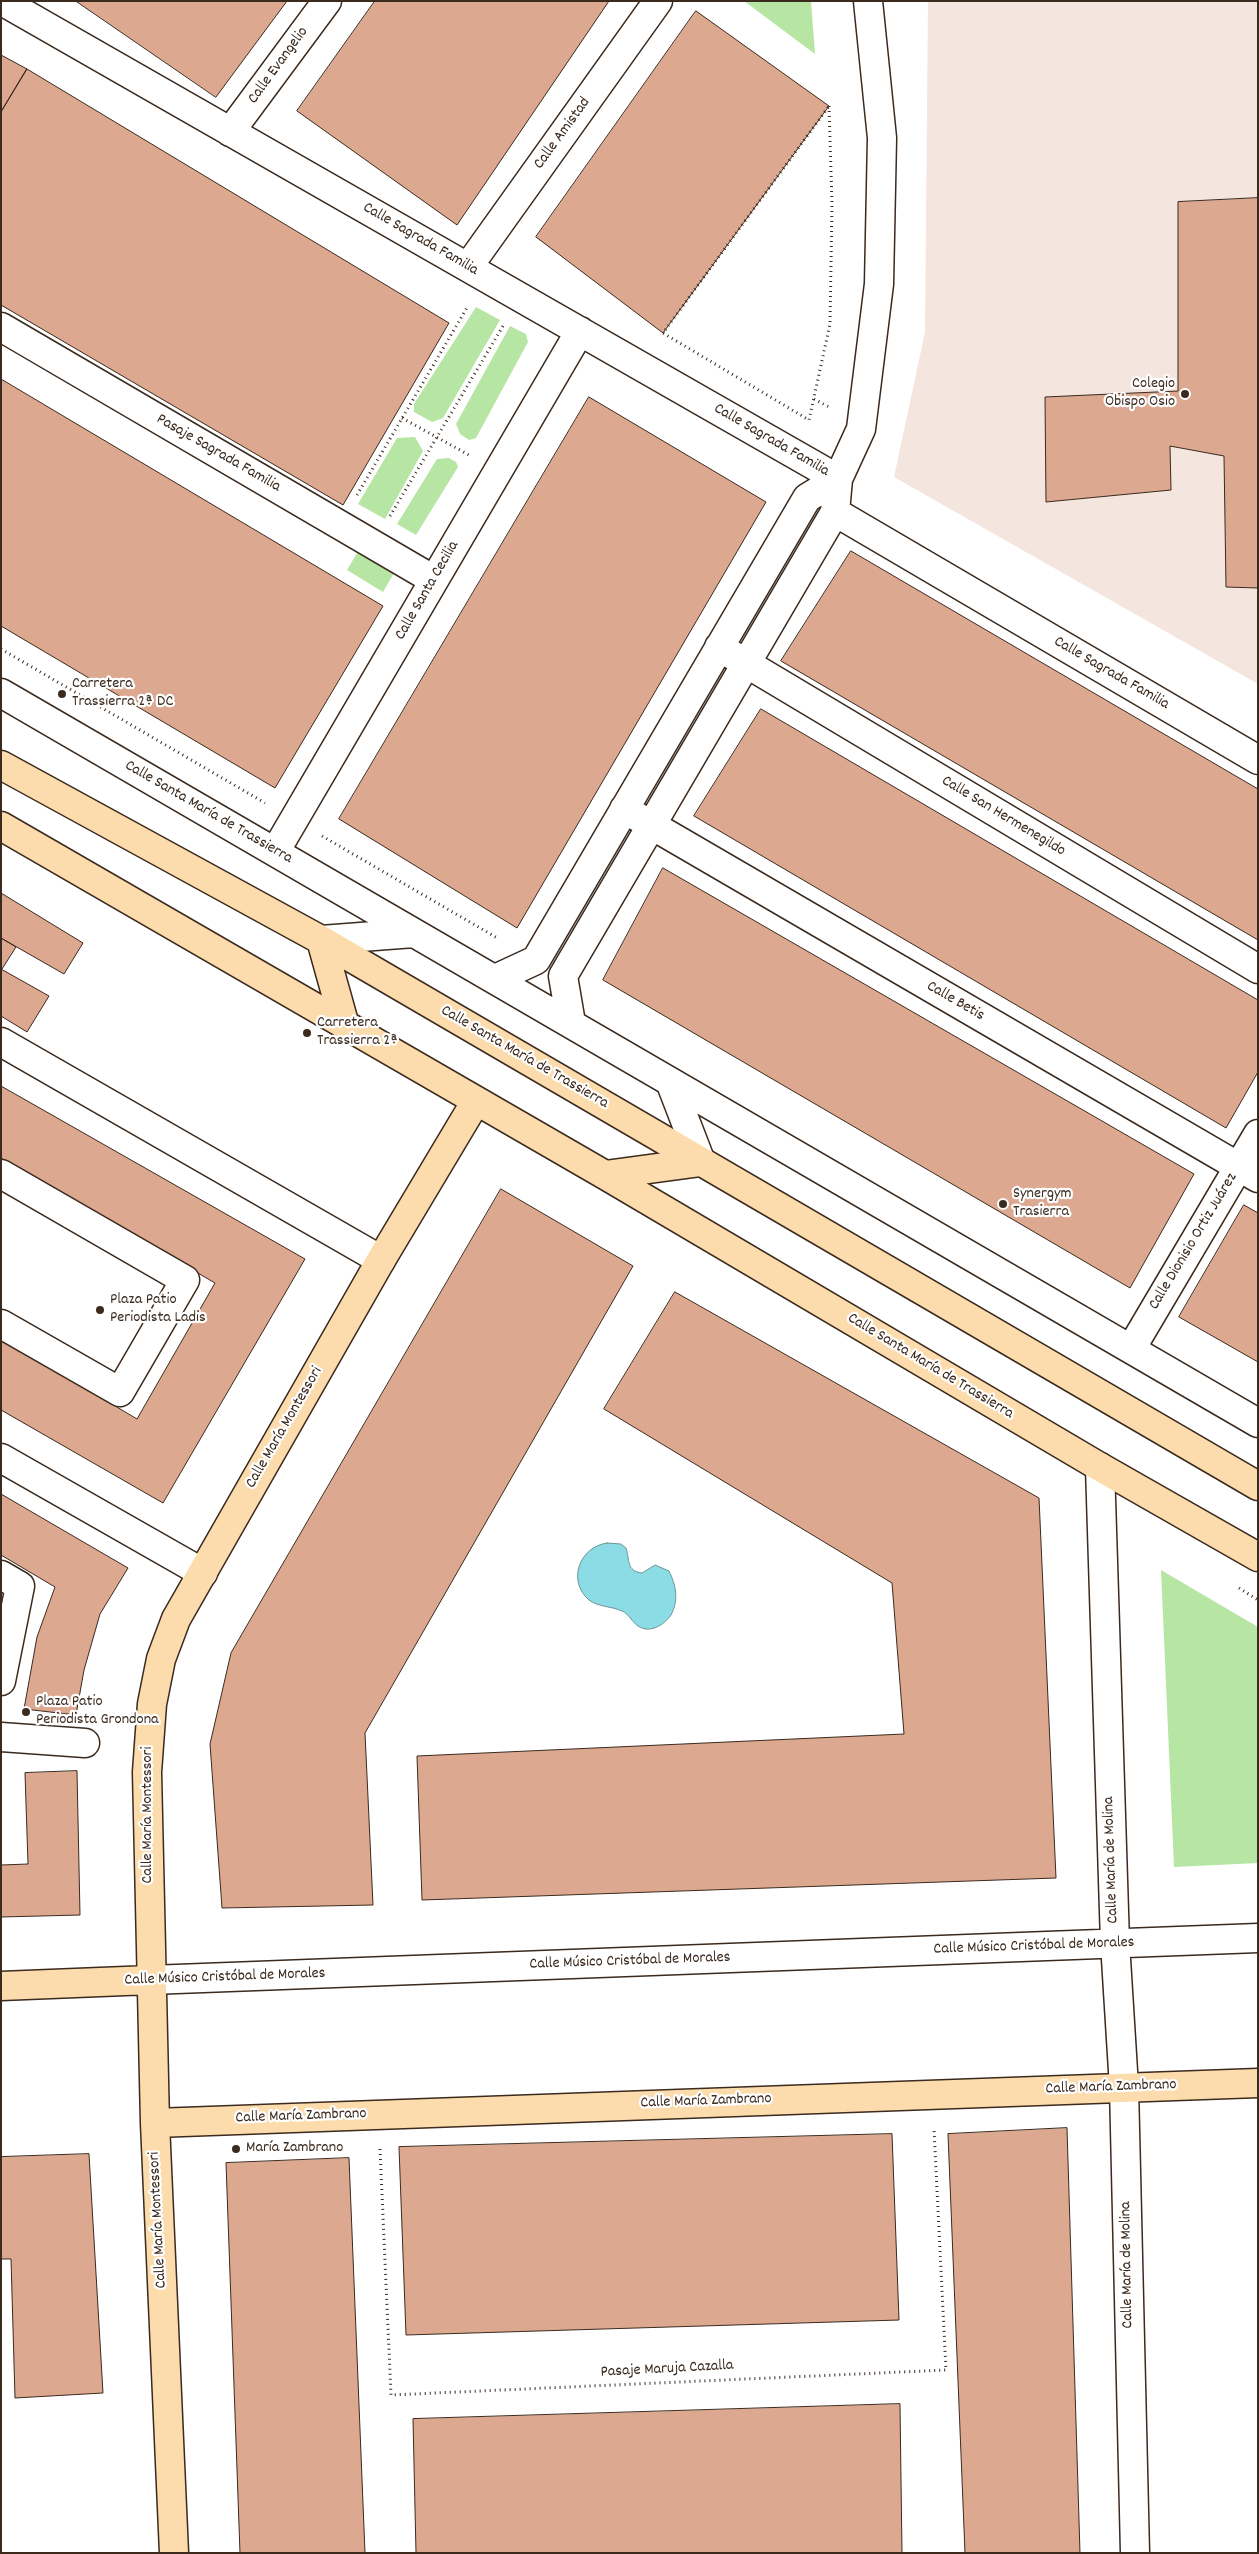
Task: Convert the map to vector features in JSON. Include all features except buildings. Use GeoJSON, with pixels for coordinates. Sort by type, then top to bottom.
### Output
{"type":"FeatureCollection","features":[{"type":"Feature","properties":{"kind":"main road","name":"Calle Santa María de Trassierra"},"geometry":{"type":"LineString","coordinates":[[1,765],[321,940],[1258,1486]]}},
{"type":"Feature","properties":{"kind":"main road","name":"Calle Santa María de Trassierra"},"geometry":{"type":"LineString","coordinates":[[1,826],[605,1175],[1100,1467],[1258,1557]]}},
{"type":"Feature","properties":{"kind":"main road"},"geometry":{"type":"LineString","coordinates":[[321,940],[345,1026]]}},
{"type":"Feature","properties":{"kind":"main road","name":"Calle María Montessori"},"geometry":{"type":"LineString","coordinates":[[174,2553],[150,1980],[147,1772],[152,1704],[161,1659],[176,1619],[380,1260],[476,1101]]}},
{"type":"Feature","properties":{"kind":"main road"},"geometry":{"type":"LineString","coordinates":[[605,1175],[701,1162]]}},
{"type":"Feature","properties":{"kind":"main road","name":"Calle Músico Cristóbal de Morales"},"geometry":{"type":"LineString","coordinates":[[1,1986],[150,1980]]}},
{"type":"Feature","properties":{"kind":"main road","name":"Calle María Zambrano"},"geometry":{"type":"LineString","coordinates":[[155,2123],[1124,2086],[1258,2083]]}},
{"type":"Feature","properties":{"kind":"street","name":"Calle Sagrada Familia"},"geometry":{"type":"LineString","coordinates":[[2,1],[838,479]]}},
{"type":"Feature","properties":{"kind":"street","name":"Calle Evangelio"},"geometry":{"type":"LineString","coordinates":[[230,132],[327,1]]}},
{"type":"Feature","properties":{"kind":"street","name":"Calle Amistad"},"geometry":{"type":"LineString","coordinates":[[468,267],[658,1]]}},
{"type":"Feature","properties":{"kind":"street"},"geometry":{"type":"LineString","coordinates":[[571,1022],[563,976],[835,512],[838,479],[860,428],[879,284],[882,138],[868,1]]}},
{"type":"Feature","properties":{"kind":"street","name":"Pasaje Sagrada Familia"},"geometry":{"type":"LineString","coordinates":[[1,327],[434,580]]}},
{"type":"Feature","properties":{"kind":"street","name":"Calle Santa Cecilia"},"geometry":{"type":"LineString","coordinates":[[276,852],[580,330]]}},
{"type":"Feature","properties":{"kind":"street"},"geometry":{"type":"LineString","coordinates":[[495,979],[536,960],[807,498],[838,479]]}},
{"type":"Feature","properties":{"kind":"street","name":"Calle Sagrada Familia"},"geometry":{"type":"LineString","coordinates":[[835,512],[1258,760]]}},
{"type":"Feature","properties":{"kind":"street","name":"Calle San Hermenegildo"},"geometry":{"type":"LineString","coordinates":[[719,647],[1258,969]]}},
{"type":"Feature","properties":{"kind":"street","name":"Calle Santa María de Trassierra"},"geometry":{"type":"LineString","coordinates":[[1,693],[571,1022],[671,1084],[1258,1423]]}},
{"type":"Feature","properties":{"kind":"street","name":"Calle Betis"},"geometry":{"type":"LineString","coordinates":[[624,809],[1248,1172]]}},
{"type":"Feature","properties":{"kind":"street"},"geometry":{"type":"LineString","coordinates":[[321,940],[414,933]]}},
{"type":"Feature","properties":{"kind":"street"},"geometry":{"type":"LineString","coordinates":[[1,1042],[380,1260]]}},
{"type":"Feature","properties":{"kind":"street"},"geometry":{"type":"LineString","coordinates":[[671,1084],[701,1162]]}},
{"type":"Feature","properties":{"kind":"street","name":"Calle Dionisio Ortiz Juárez"},"geometry":{"type":"LineString","coordinates":[[1131,1349],[1248,1172],[1258,1134]]}},
{"type":"Feature","properties":{"kind":"street"},"geometry":{"type":"LineString","coordinates":[[1,1174],[185,1280],[120,1392],[1,1324]]}},
{"type":"Feature","properties":{"kind":"street"},"geometry":{"type":"LineString","coordinates":[[1,1458],[203,1574]]}},
{"type":"Feature","properties":{"kind":"street","name":"Calle María de Molina"},"geometry":{"type":"LineString","coordinates":[[1100,1467],[1115,1943],[1124,2086],[1135,2553]]}},
{"type":"Feature","properties":{"kind":"street"},"geometry":{"type":"LineString","coordinates":[[1,1575],[20,1586],[1,1681]]}},
{"type":"Feature","properties":{"kind":"street"},"geometry":{"type":"LineString","coordinates":[[1,1737],[86,1743]]}},
{"type":"Feature","properties":{"kind":"street","name":"Calle Músico Cristóbal de Morales"},"geometry":{"type":"LineString","coordinates":[[150,1980],[1258,1938]]}},
{"type":"Feature","properties":{"kind":"path"},"geometry":{"type":"LineString","coordinates":[[829,106],[832,204],[830,324],[814,399],[809,420],[663,333],[829,106]]}},
{"type":"Feature","properties":{"kind":"path"},"geometry":{"type":"LineString","coordinates":[[356,497],[468,305]]}},
{"type":"Feature","properties":{"kind":"path"},"geometry":{"type":"LineString","coordinates":[[386,524],[503,325]]}},
{"type":"Feature","properties":{"kind":"path"},"geometry":{"type":"LineString","coordinates":[[814,399],[830,408]]}},
{"type":"Feature","properties":{"kind":"path"},"geometry":{"type":"LineString","coordinates":[[402,418],[470,455]]}},
{"type":"Feature","properties":{"kind":"path","name":"Pasaje Maruja Cazalla"},"geometry":{"type":"LineString","coordinates":[[380,2146],[391,2395],[946,2370],[933,2124]]}},
{"type":"Feature","properties":{"kind":"shaded area"},"geometry":{"type":"Polygon","coordinates":[[[928,1],[1258,1],[1258,684],[894,477],[925,332],[928,1]]]}},
{"type":"Feature","properties":{"kind":"green space"},"geometry":{"type":"Polygon","coordinates":[[[744,1],[811,1],[815,54],[744,1]]]}},
{"type":"Feature","properties":{"kind":"green space"},"geometry":{"type":"Polygon","coordinates":[[[476,307],[500,320],[443,418],[432,422],[414,412],[414,404],[476,307]]]}},
{"type":"Feature","properties":{"kind":"green space"},"geometry":{"type":"Polygon","coordinates":[[[510,326],[526,334],[528,342],[476,438],[469,440],[460,434],[456,424],[510,326]]]}},
{"type":"Feature","properties":{"kind":"green space"},"geometry":{"type":"Polygon","coordinates":[[[415,437],[423,451],[385,519],[358,504],[397,438],[415,437]]]}},
{"type":"Feature","properties":{"kind":"green space"},"geometry":{"type":"Polygon","coordinates":[[[449,458],[456,462],[458,467],[416,535],[397,524],[437,459],[449,458]]]}},
{"type":"Feature","properties":{"kind":"green space"},"geometry":{"type":"Polygon","coordinates":[[[370,531],[406,552],[383,592],[347,570],[370,531]]]}},
{"type":"Feature","properties":{"kind":"green space"},"geometry":{"type":"Polygon","coordinates":[[[1161,1570],[1258,1627],[1258,1863],[1174,1867],[1161,1570]]]}},
{"type":"Feature","properties":{"kind":"water"},"geometry":{"type":"Polygon","coordinates":[[[607,1543],[621,1544],[626,1548],[631,1567],[637,1572],[642,1573],[655,1565],[669,1571],[675,1587],[676,1598],[671,1615],[661,1625],[652,1629],[643,1628],[624,1612],[593,1602],[582,1592],[578,1575],[579,1566],[583,1558],[597,1546],[607,1543]]]}},
{"type":"Feature","properties":{"kind":"place","name":"Colegio Obispo Osio"},"geometry":{"type":"Point","coordinates":[1185,394]}},
{"type":"Feature","properties":{"kind":"place","name":"Carretera Trassierra 2ª DC"},"geometry":{"type":"Point","coordinates":[62,694]}},
{"type":"Feature","properties":{"kind":"place","name":"Carretera Trassierra 2ª"},"geometry":{"type":"Point","coordinates":[307,1033]}},
{"type":"Feature","properties":{"kind":"place","name":"Synergym Trasierra"},"geometry":{"type":"Point","coordinates":[1003,1204]}},
{"type":"Feature","properties":{"kind":"place","name":"Plaza Patio Periodista Ladis"},"geometry":{"type":"Point","coordinates":[100,1310]}},
{"type":"Feature","properties":{"kind":"place","name":"Plaza Patio Periodista Grondona"},"geometry":{"type":"Point","coordinates":[26,1712]}},
{"type":"Feature","properties":{"kind":"place","name":"María Zambrano"},"geometry":{"type":"Point","coordinates":[236,2149]}}]}
